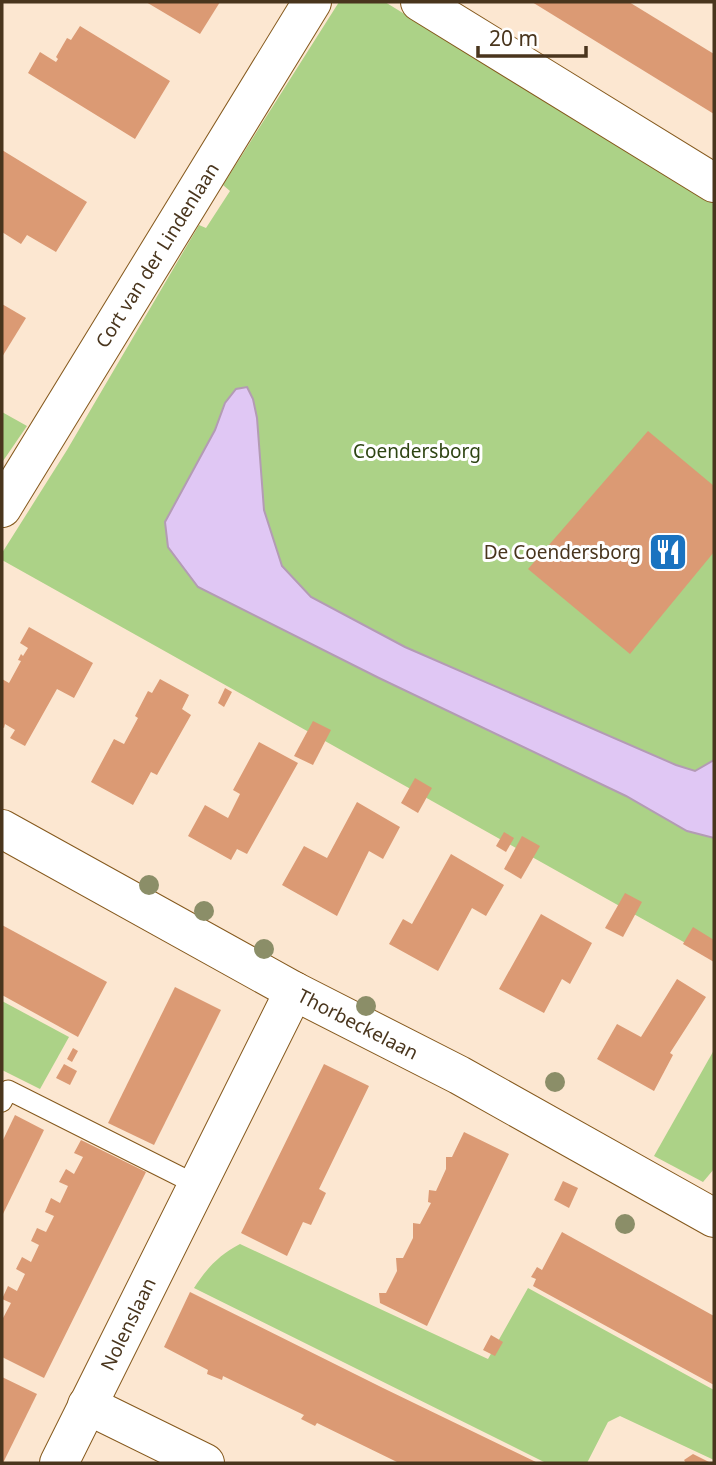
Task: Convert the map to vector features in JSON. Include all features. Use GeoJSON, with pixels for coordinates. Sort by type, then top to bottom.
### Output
{"type":"FeatureCollection","features":[{"type":"Feature","properties":{"kind":"street","name":"Cort van der Lindenlaan"},"geometry":{"type":"LineString","coordinates":[[2,508],[312,2]]}},
{"type":"Feature","properties":{"kind":"street"},"geometry":{"type":"LineString","coordinates":[[420,2],[714,183]]}},
{"type":"Feature","properties":{"kind":"street","name":"Thorbeckelaan"},"geometry":{"type":"LineString","coordinates":[[2,830],[294,991],[459,1075],[714,1218]]}},
{"type":"Feature","properties":{"kind":"street","name":"Nolenslaan"},"geometry":{"type":"LineString","coordinates":[[59,1463],[294,991]]}},
{"type":"Feature","properties":{"kind":"street"},"geometry":{"type":"LineString","coordinates":[[87,1405],[205,1463]]}},
{"type":"Feature","properties":{"kind":"lane"},"geometry":{"type":"LineString","coordinates":[[2,1102],[8,1090],[197,1185]]}},
{"type":"Feature","properties":{"kind":"green space","name":"Coendersborg"},"geometry":{"type":"Polygon","coordinates":[[[339,2],[385,2],[714,204],[714,959],[2,560],[2,553],[67,450],[199,225],[206,228],[230,191],[223,185],[339,2]]]}},
{"type":"Feature","properties":{"kind":"green space"},"geometry":{"type":"Polygon","coordinates":[[[2,412],[27,426],[3,461],[2,460],[2,412]]]}},
{"type":"Feature","properties":{"kind":"green space"},"geometry":{"type":"Polygon","coordinates":[[[2,1001],[69,1037],[40,1089],[2,1070],[2,1001]]]}},
{"type":"Feature","properties":{"kind":"green space"},"geometry":{"type":"Polygon","coordinates":[[[714,1050],[714,1169],[703,1182],[654,1156],[714,1050]]]}},
{"type":"Feature","properties":{"kind":"green space"},"geometry":{"type":"Polygon","coordinates":[[[240,1244],[488,1359],[528,1288],[714,1390],[714,1460],[620,1416],[608,1422],[587,1463],[546,1463],[194,1288],[214,1263],[240,1244]]]}},
{"type":"Feature","properties":{"kind":"shaded area"},"geometry":{"type":"Polygon","coordinates":[[[247,387],[257,418],[264,510],[282,566],[311,597],[405,647],[676,765],[695,771],[714,760],[714,838],[687,831],[626,796],[379,678],[198,587],[168,547],[165,522],[215,430],[225,403],[236,389],[247,387]]]}},
{"type":"Feature","properties":{"kind":"building"},"geometry":{"type":"Polygon","coordinates":[[[146,2],[220,2],[200,34],[146,2]]]}},
{"type":"Feature","properties":{"kind":"building"},"geometry":{"type":"Polygon","coordinates":[[[532,2],[629,2],[714,54],[714,114],[532,2]]]}},
{"type":"Feature","properties":{"kind":"building"},"geometry":{"type":"Polygon","coordinates":[[[80,26],[170,81],[135,139],[28,73],[40,52],[56,62],[67,38],[71,40],[80,26]]]}},
{"type":"Feature","properties":{"kind":"building"},"geometry":{"type":"Polygon","coordinates":[[[2,150],[87,202],[56,252],[27,235],[21,244],[2,232],[2,150]]]}},
{"type":"Feature","properties":{"kind":"building"},"geometry":{"type":"Polygon","coordinates":[[[2,304],[26,318],[2,357],[2,304]]]}},
{"type":"Feature","properties":{"kind":"building"},"geometry":{"type":"Polygon","coordinates":[[[648,431],[714,486],[714,552],[630,654],[528,569],[648,431]]]}},
{"type":"Feature","properties":{"kind":"building"},"geometry":{"type":"Polygon","coordinates":[[[29,627],[93,663],[74,698],[57,689],[25,746],[10,738],[15,730],[5,724],[4,728],[2,727],[2,679],[9,683],[21,661],[18,660],[21,654],[23,656],[28,648],[20,643],[29,627]]]}},
{"type":"Feature","properties":{"kind":"building"},"geometry":{"type":"Polygon","coordinates":[[[160,679],[189,695],[182,709],[191,715],[157,775],[151,772],[133,805],[91,782],[114,739],[124,744],[148,691],[152,693],[160,679]]]}},
{"type":"Feature","properties":{"kind":"building"},"geometry":{"type":"Polygon","coordinates":[[[225,688],[232,692],[224,707],[218,703],[225,688]]]}},
{"type":"Feature","properties":{"kind":"building"},"geometry":{"type":"Polygon","coordinates":[[[313,721],[331,730],[313,765],[294,756],[313,721]]]}},
{"type":"Feature","properties":{"kind":"building"},"geometry":{"type":"Polygon","coordinates":[[[259,742],[298,763],[247,854],[237,849],[231,860],[188,836],[205,805],[228,818],[240,794],[233,790],[259,742]]]}},
{"type":"Feature","properties":{"kind":"building"},"geometry":{"type":"Polygon","coordinates":[[[415,778],[432,788],[418,813],[401,803],[415,778]]]}},
{"type":"Feature","properties":{"kind":"building"},"geometry":{"type":"Polygon","coordinates":[[[357,802],[400,827],[383,859],[369,851],[337,916],[282,885],[304,846],[327,858],[357,802]]]}},
{"type":"Feature","properties":{"kind":"building"},"geometry":{"type":"Polygon","coordinates":[[[504,832],[514,838],[506,852],[496,846],[504,832]]]}},
{"type":"Feature","properties":{"kind":"building"},"geometry":{"type":"Polygon","coordinates":[[[522,836],[540,846],[521,879],[504,869],[522,836]]]}},
{"type":"Feature","properties":{"kind":"building"},"geometry":{"type":"Polygon","coordinates":[[[451,854],[504,885],[486,916],[472,908],[438,971],[389,944],[403,919],[412,924],[451,854]]]}},
{"type":"Feature","properties":{"kind":"building"},"geometry":{"type":"Polygon","coordinates":[[[625,893],[642,902],[623,937],[605,928],[625,893]]]}},
{"type":"Feature","properties":{"kind":"building"},"geometry":{"type":"Polygon","coordinates":[[[541,914],[592,943],[570,984],[562,979],[544,1013],[499,989],[541,914]]]}},
{"type":"Feature","properties":{"kind":"building"},"geometry":{"type":"Polygon","coordinates":[[[2,925],[107,982],[78,1037],[2,995],[2,925]]]}},
{"type":"Feature","properties":{"kind":"building"},"geometry":{"type":"Polygon","coordinates":[[[693,927],[714,940],[714,962],[683,944],[693,927]]]}},
{"type":"Feature","properties":{"kind":"building"},"geometry":{"type":"Polygon","coordinates":[[[677,979],[706,997],[670,1053],[673,1055],[654,1091],[597,1059],[617,1024],[641,1037],[677,979]]]}},
{"type":"Feature","properties":{"kind":"building"},"geometry":{"type":"Polygon","coordinates":[[[175,987],[221,1010],[154,1145],[108,1123],[175,987]]]}},
{"type":"Feature","properties":{"kind":"building"},"geometry":{"type":"Polygon","coordinates":[[[73,1048],[78,1051],[72,1062],[67,1059],[73,1048]]]}},
{"type":"Feature","properties":{"kind":"building"},"geometry":{"type":"Polygon","coordinates":[[[64,1064],[77,1071],[70,1085],[56,1078],[64,1064]]]}},
{"type":"Feature","properties":{"kind":"building"},"geometry":{"type":"Polygon","coordinates":[[[324,1064],[369,1086],[319,1189],[326,1193],[311,1225],[303,1222],[287,1256],[241,1233],[324,1064]]]}},
{"type":"Feature","properties":{"kind":"building"},"geometry":{"type":"Polygon","coordinates":[[[15,1115],[44,1130],[2,1216],[2,1142],[15,1115]]]}},
{"type":"Feature","properties":{"kind":"building"},"geometry":{"type":"Polygon","coordinates":[[[464,1132],[509,1154],[427,1326],[380,1303],[379,1293],[386,1293],[397,1271],[396,1258],[403,1258],[413,1238],[413,1223],[420,1224],[431,1203],[428,1202],[429,1190],[436,1191],[446,1169],[446,1157],[452,1157],[464,1132]]]}},
{"type":"Feature","properties":{"kind":"building"},"geometry":{"type":"Polygon","coordinates":[[[81,1140],[146,1172],[44,1378],[2,1357],[2,1320],[11,1303],[2,1299],[8,1286],[17,1291],[25,1274],[16,1269],[22,1257],[31,1262],[39,1245],[31,1241],[37,1228],[46,1232],[54,1216],[45,1212],[51,1198],[60,1203],[68,1186],[59,1182],[66,1169],[74,1174],[83,1157],[74,1153],[81,1140]]]}},
{"type":"Feature","properties":{"kind":"building"},"geometry":{"type":"Polygon","coordinates":[[[563,1181],[578,1188],[569,1208],[554,1200],[563,1181]]]}},
{"type":"Feature","properties":{"kind":"building"},"geometry":{"type":"Polygon","coordinates":[[[562,1232],[714,1316],[714,1385],[533,1286],[536,1279],[531,1277],[537,1267],[542,1270],[562,1232]]]}},
{"type":"Feature","properties":{"kind":"building"},"geometry":{"type":"Polygon","coordinates":[[[190,1292],[538,1463],[397,1463],[317,1423],[315,1426],[301,1419],[304,1415],[223,1376],[222,1380],[207,1374],[208,1370],[164,1347],[190,1292]]]}},
{"type":"Feature","properties":{"kind":"building"},"geometry":{"type":"Polygon","coordinates":[[[491,1335],[503,1342],[495,1356],[483,1350],[491,1335]]]}},
{"type":"Feature","properties":{"kind":"building"},"geometry":{"type":"Polygon","coordinates":[[[2,1377],[37,1394],[3,1463],[2,1463],[2,1377]]]}},
{"type":"Feature","properties":{"kind":"building"},"geometry":{"type":"Polygon","coordinates":[[[693,1454],[711,1463],[686,1463],[684,1460],[693,1454]]]}},
{"type":"Feature","properties":{"kind":"place","name":"De Coendersborg"},"geometry":{"type":"Point","coordinates":[668,552]}}]}
